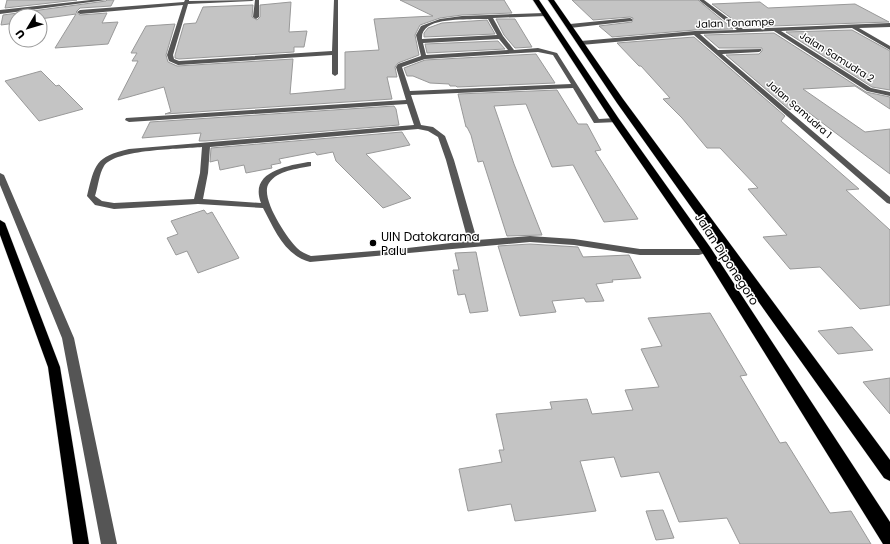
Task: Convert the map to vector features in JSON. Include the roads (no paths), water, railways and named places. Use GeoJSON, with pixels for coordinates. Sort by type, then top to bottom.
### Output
{"type":"FeatureCollection","features":[{"type":"Feature","properties":{"kind":"highway","name":"Jalan Diponegoro"},"geometry":{"type":"LineString","coordinates":[[536,0],[615,120],[706,250],[890,538]]}},
{"type":"Feature","properties":{"kind":"highway","name":"Jalan Diponegoro"},"geometry":{"type":"LineString","coordinates":[[551,0],[620,101],[890,472]]}},
{"type":"Feature","properties":{"kind":"highway"},"geometry":{"type":"LineString","coordinates":[[546,17],[567,22]]}},
{"type":"Feature","properties":{"kind":"main road"},"geometry":{"type":"LineString","coordinates":[[0,223],[54,367],[81,544]]}},
{"type":"Feature","properties":{"kind":"street"},"geometry":{"type":"LineString","coordinates":[[0,12],[104,0]]}},
{"type":"Feature","properties":{"kind":"street"},"geometry":{"type":"LineString","coordinates":[[80,12],[187,2],[252,0]]}},
{"type":"Feature","properties":{"kind":"street"},"geometry":{"type":"LineString","coordinates":[[256,17],[257,0]]}},
{"type":"Feature","properties":{"kind":"street"},"geometry":{"type":"LineString","coordinates":[[335,74],[336,0]]}},
{"type":"Feature","properties":{"kind":"street"},"geometry":{"type":"LineString","coordinates":[[701,0],[742,31]]}},
{"type":"Feature","properties":{"kind":"street"},"geometry":{"type":"LineString","coordinates":[[187,2],[170,55],[171,60],[178,63],[336,53]]}},
{"type":"Feature","properties":{"kind":"street"},"geometry":{"type":"LineString","coordinates":[[490,17],[501,37],[513,52]]}},
{"type":"Feature","properties":{"kind":"street"},"geometry":{"type":"LineString","coordinates":[[424,57],[420,41],[420,31],[424,26],[433,22],[490,17],[546,17]]}},
{"type":"Feature","properties":{"kind":"street"},"geometry":{"type":"LineString","coordinates":[[567,22],[630,20]]}},
{"type":"Feature","properties":{"kind":"street","name":"Jalan Tonampe"},"geometry":{"type":"LineString","coordinates":[[581,43],[695,33],[890,25]]}},
{"type":"Feature","properties":{"kind":"street"},"geometry":{"type":"LineString","coordinates":[[852,26],[890,48]]}},
{"type":"Feature","properties":{"kind":"street","name":"Jalan Samudra 2"},"geometry":{"type":"LineString","coordinates":[[776,30],[869,90],[890,94]]}},
{"type":"Feature","properties":{"kind":"street","name":"Jalan Samudra 1"},"geometry":{"type":"LineString","coordinates":[[695,33],[890,201]]}},
{"type":"Feature","properties":{"kind":"street"},"geometry":{"type":"LineString","coordinates":[[420,41],[501,37]]}},
{"type":"Feature","properties":{"kind":"street"},"geometry":{"type":"LineString","coordinates":[[305,56],[306,48]]}},
{"type":"Feature","properties":{"kind":"street"},"geometry":{"type":"LineString","coordinates":[[418,127],[399,67],[424,57],[538,50],[555,54],[597,121],[615,120]]}},
{"type":"Feature","properties":{"kind":"street"},"geometry":{"type":"LineString","coordinates":[[717,52],[759,50]]}},
{"type":"Feature","properties":{"kind":"street"},"geometry":{"type":"LineString","coordinates":[[408,93],[576,86]]}},
{"type":"Feature","properties":{"kind":"street"},"geometry":{"type":"LineString","coordinates":[[129,120],[410,102]]}},
{"type":"Feature","properties":{"kind":"street"},"geometry":{"type":"LineString","coordinates":[[266,206],[198,200],[114,206],[95,202],[91,196],[100,163],[105,158],[129,151],[418,127],[430,129],[441,136],[450,160],[473,243]]}},
{"type":"Feature","properties":{"kind":"street"},"geometry":{"type":"LineString","coordinates":[[198,200],[204,173],[206,144]]}},
{"type":"Feature","properties":{"kind":"street"},"geometry":{"type":"LineString","coordinates":[[308,164],[273,174],[264,187],[262,193],[266,206],[290,247],[296,254],[310,260],[399,252],[473,243],[530,239],[574,242],[640,252],[699,252],[706,250]]}},
{"type":"Feature","properties":{"kind":"street"},"geometry":{"type":"LineString","coordinates":[[0,175],[68,338],[109,544]]}},
{"type":"Feature","properties":{"kind":"place","name":"UIN Datokarama Palu"},"geometry":{"type":"Point","coordinates":[373,243]}}]}
